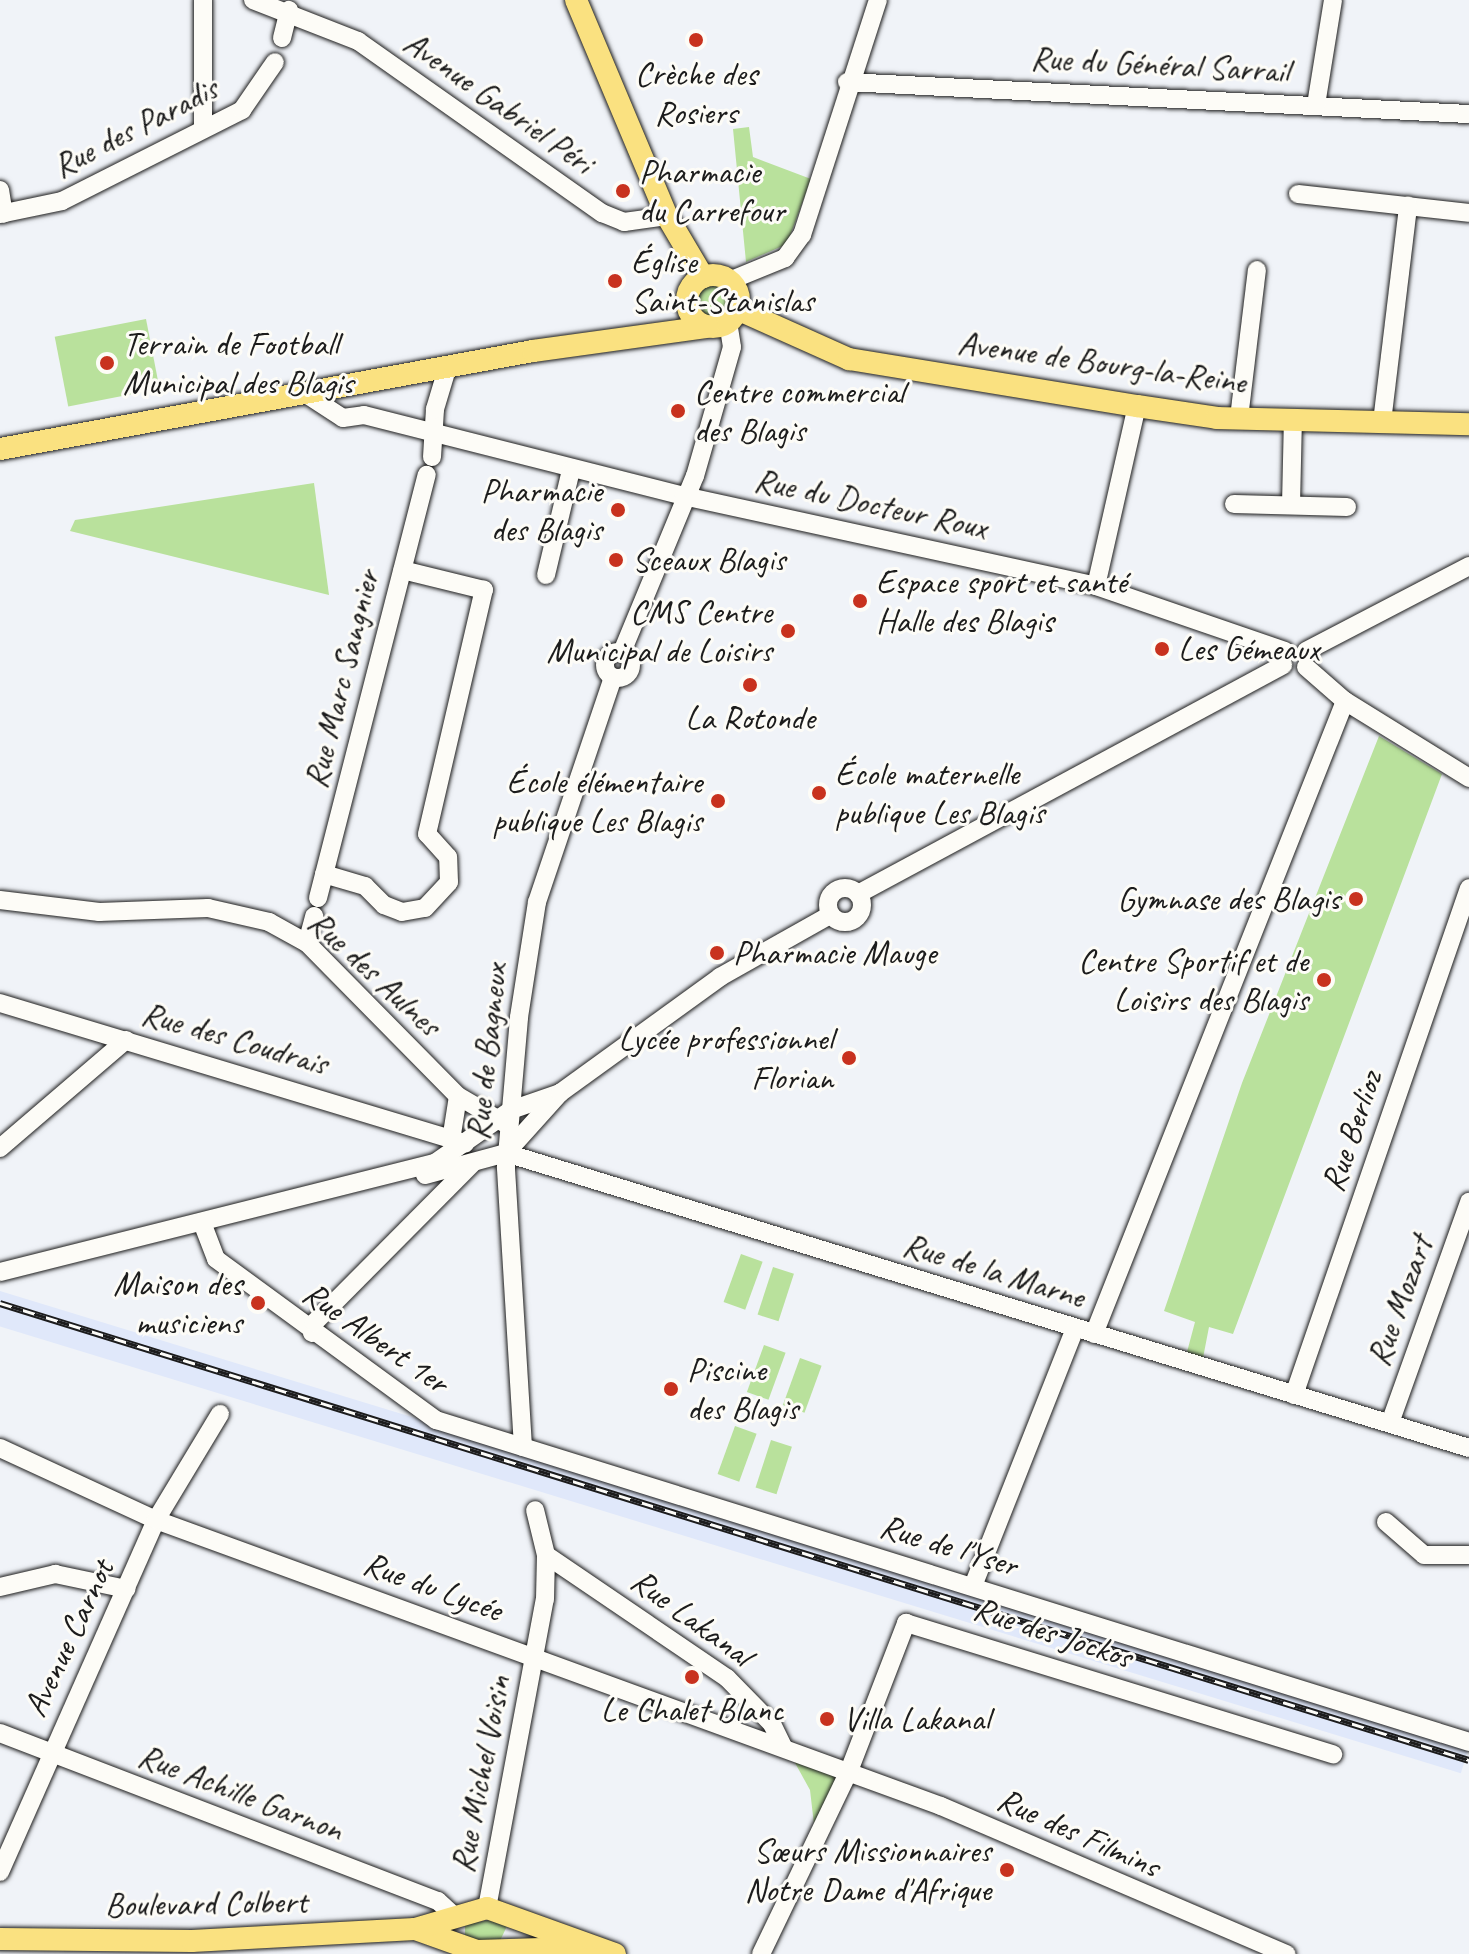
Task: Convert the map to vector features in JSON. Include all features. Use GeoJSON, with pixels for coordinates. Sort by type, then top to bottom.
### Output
{"type":"FeatureCollection","features":[{"type":"Feature","properties":{"kind":"main road"},"geometry":{"type":"LineString","coordinates":[[576,0],[667,216],[703,277]]}},
{"type":"Feature","properties":{"kind":"main road"},"geometry":{"type":"LineString","coordinates":[[687,307],[692,285],[703,277],[729,281],[724,319]]}},
{"type":"Feature","properties":{"kind":"main road"},"geometry":{"type":"LineString","coordinates":[[623,336],[687,307],[724,319]]}},
{"type":"Feature","properties":{"kind":"main road"},"geometry":{"type":"LineString","coordinates":[[0,449],[724,319]]}},
{"type":"Feature","properties":{"kind":"main road","name":"Avenue de Bourg-la-Reine"},"geometry":{"type":"LineString","coordinates":[[724,319],[849,359],[1137,406],[1239,418],[1469,424]]}},
{"type":"Feature","properties":{"kind":"main road","name":"Boulevard Colbert"},"geometry":{"type":"LineString","coordinates":[[9,1945],[192,1941],[415,1929],[487,1908],[585,1948],[615,1954]]}},
{"type":"Feature","properties":{"kind":"main road"},"geometry":{"type":"LineString","coordinates":[[455,1917],[470,1949]]}},
{"type":"Feature","properties":{"kind":"main road"},"geometry":{"type":"LineString","coordinates":[[507,1950],[516,1921]]}},
{"type":"Feature","properties":{"kind":"main road","name":"Boulevard Colbert"},"geometry":{"type":"LineString","coordinates":[[415,1929],[470,1949],[585,1948]]}},
{"type":"Feature","properties":{"kind":"street"},"geometry":{"type":"LineString","coordinates":[[203,0],[203,129]]}},
{"type":"Feature","properties":{"kind":"street","name":"Avenue Gabriel Péri"},"geometry":{"type":"LineString","coordinates":[[253,0],[289,10],[358,41],[602,213],[624,222],[667,216]]}},
{"type":"Feature","properties":{"kind":"street"},"geometry":{"type":"LineString","coordinates":[[729,281],[785,258],[802,235],[847,82],[878,0]]}},
{"type":"Feature","properties":{"kind":"street"},"geometry":{"type":"LineString","coordinates":[[1316,105],[1333,0]]}},
{"type":"Feature","properties":{"kind":"street"},"geometry":{"type":"LineString","coordinates":[[282,38],[289,10]]}},
{"type":"Feature","properties":{"kind":"street","name":"Rue des Paradis"},"geometry":{"type":"LineString","coordinates":[[2,214],[62,201],[242,110],[275,62]]}},
{"type":"Feature","properties":{"kind":"street","name":"Rue du Général Sarrail"},"geometry":{"type":"LineString","coordinates":[[847,82],[1469,114]]}},
{"type":"Feature","properties":{"kind":"street"},"geometry":{"type":"LineString","coordinates":[[0,190],[2,214]]}},
{"type":"Feature","properties":{"kind":"street"},"geometry":{"type":"LineString","coordinates":[[1298,194],[1469,213]]}},
{"type":"Feature","properties":{"kind":"street"},"geometry":{"type":"LineString","coordinates":[[1382,422],[1408,206]]}},
{"type":"Feature","properties":{"kind":"street"},"geometry":{"type":"LineString","coordinates":[[1239,418],[1257,270]]}},
{"type":"Feature","properties":{"kind":"street","name":"Rue de Bagneux"},"geometry":{"type":"LineString","coordinates":[[523,1447],[506,1120],[537,902],[612,684],[606,658],[622,652],[684,496],[722,386],[732,347],[724,319]]}},
{"type":"Feature","properties":{"kind":"street","name":"Rue Marc Sangnier"},"geometry":{"type":"LineString","coordinates":[[307,943],[437,438],[435,409],[447,369]]}},
{"type":"Feature","properties":{"kind":"street","name":"Rue du Docteur Roux"},"geometry":{"type":"LineString","coordinates":[[306,394],[343,418],[380,419],[437,438],[571,470],[1096,586],[1284,658]]}},
{"type":"Feature","properties":{"kind":"street"},"geometry":{"type":"LineString","coordinates":[[1096,586],[1137,406]]}},
{"type":"Feature","properties":{"kind":"street"},"geometry":{"type":"LineString","coordinates":[[1291,505],[1293,420]]}},
{"type":"Feature","properties":{"kind":"street"},"geometry":{"type":"LineString","coordinates":[[546,575],[571,470]]}},
{"type":"Feature","properties":{"kind":"street"},"geometry":{"type":"LineString","coordinates":[[1234,504],[1347,507]]}},
{"type":"Feature","properties":{"kind":"street"},"geometry":{"type":"LineString","coordinates":[[1306,659],[1469,566]]}},
{"type":"Feature","properties":{"kind":"street"},"geometry":{"type":"LineString","coordinates":[[324,874],[365,886],[384,905],[402,912],[425,908],[449,882],[448,857],[427,834],[484,590],[402,570]]}},
{"type":"Feature","properties":{"kind":"street"},"geometry":{"type":"LineString","coordinates":[[312,1333],[314,1323],[454,1175],[480,1161],[506,1153],[560,1093],[720,977],[830,915],[845,923],[855,919],[862,904],[858,894],[1284,658],[1295,646],[1345,701],[1469,778]]}},
{"type":"Feature","properties":{"kind":"street"},"geometry":{"type":"LineString","coordinates":[[1094,1334],[1345,701]]}},
{"type":"Feature","properties":{"kind":"street","name":"Rue Berlioz"},"geometry":{"type":"LineString","coordinates":[[1294,1395],[1469,888]]}},
{"type":"Feature","properties":{"kind":"street","name":"Rue des Aulnes"},"geometry":{"type":"LineString","coordinates":[[0,900],[99,912],[208,908],[269,922],[307,943],[458,1096],[506,1120]]}},
{"type":"Feature","properties":{"kind":"street","name":"Rue des Coudrais"},"geometry":{"type":"LineString","coordinates":[[0,1003],[465,1137]]}},
{"type":"Feature","properties":{"kind":"street"},"geometry":{"type":"LineString","coordinates":[[0,1148],[126,1040]]}},
{"type":"Feature","properties":{"kind":"street"},"geometry":{"type":"LineString","coordinates":[[513,1085],[533,1102]]}},
{"type":"Feature","properties":{"kind":"street"},"geometry":{"type":"LineString","coordinates":[[0,1272],[203,1225],[435,1163],[465,1137],[506,1120],[533,1102],[560,1093]]}},
{"type":"Feature","properties":{"kind":"street"},"geometry":{"type":"LineString","coordinates":[[458,1096],[465,1137],[480,1161]]}},
{"type":"Feature","properties":{"kind":"street","name":"Rue de la Marne"},"geometry":{"type":"LineString","coordinates":[[506,1153],[1466,1447]]}},
{"type":"Feature","properties":{"kind":"street"},"geometry":{"type":"LineString","coordinates":[[332,1192],[454,1175]]}},
{"type":"Feature","properties":{"kind":"street","name":"Rue Mozart"},"geometry":{"type":"LineString","coordinates":[[1390,1423],[1469,1202]]}},
{"type":"Feature","properties":{"kind":"street","name":"Rue Albert 1er"},"geometry":{"type":"LineString","coordinates":[[203,1225],[214,1253],[312,1333],[436,1420],[523,1447]]}},
{"type":"Feature","properties":{"kind":"street"},"geometry":{"type":"LineString","coordinates":[[973,1586],[1075,1329]]}},
{"type":"Feature","properties":{"kind":"street","name":"Avenue Carnot"},"geometry":{"type":"LineString","coordinates":[[0,1872],[156,1520],[220,1414]]}},
{"type":"Feature","properties":{"kind":"street","name":"Rue de l'Yser"},"geometry":{"type":"LineString","coordinates":[[523,1447],[1469,1742]]}},
{"type":"Feature","properties":{"kind":"street","name":"Rue du Lycée"},"geometry":{"type":"LineString","coordinates":[[0,1448],[156,1520],[849,1771]]}},
{"type":"Feature","properties":{"kind":"street","name":"Rue Michel Voisin"},"geometry":{"type":"LineString","coordinates":[[487,1908],[534,1657],[546,1555],[535,1510]]}},
{"type":"Feature","properties":{"kind":"street"},"geometry":{"type":"LineString","coordinates":[[1386,1522],[1424,1555],[1469,1555]]}},
{"type":"Feature","properties":{"kind":"street","name":"Rue Lakanal"},"geometry":{"type":"LineString","coordinates":[[546,1555],[727,1678],[772,1724],[783,1747]]}},
{"type":"Feature","properties":{"kind":"street"},"geometry":{"type":"LineString","coordinates":[[0,1587],[55,1574],[126,1589]]}},
{"type":"Feature","properties":{"kind":"street","name":"Rue des Jockos"},"geometry":{"type":"LineString","coordinates":[[849,1771],[906,1623],[1333,1754]]}},
{"type":"Feature","properties":{"kind":"street","name":"Rue Achille Garnon"},"geometry":{"type":"LineString","coordinates":[[0,1733],[438,1901],[455,1917]]}},
{"type":"Feature","properties":{"kind":"street"},"geometry":{"type":"LineString","coordinates":[[761,1954],[849,1771]]}},
{"type":"Feature","properties":{"kind":"street","name":"Rue des Filmins"},"geometry":{"type":"LineString","coordinates":[[849,1771],[1285,1953]]}},
{"type":"Feature","properties":{"kind":"shaded area"},"geometry":{"type":"Polygon","coordinates":[[[0,1291],[1469,1740],[1461,1773],[0,1327],[0,1291]]]}},
{"type":"Feature","properties":{"kind":"green space"},"geometry":{"type":"Polygon","coordinates":[[[749,127],[753,157],[811,179],[787,244],[746,262],[733,129],[749,127]]]}},
{"type":"Feature","properties":{"kind":"green space"},"geometry":{"type":"Polygon","coordinates":[[[713,286],[724,290],[728,301],[724,312],[713,316],[702,312],[698,301],[702,290],[713,286]]]}},
{"type":"Feature","properties":{"kind":"green space","name":"Terrain de Football Municipal des Blagis"},"geometry":{"type":"Polygon","coordinates":[[[146,319],[160,389],[68,406],[55,337],[146,319]]]}},
{"type":"Feature","properties":{"kind":"green space"},"geometry":{"type":"Polygon","coordinates":[[[314,483],[329,595],[70,531],[75,520],[314,483]]]}},
{"type":"Feature","properties":{"kind":"green space","name":"Centre Sportif et de Loisirs des Blagis"},"geometry":{"type":"Polygon","coordinates":[[[1379,736],[1442,774],[1233,1334],[1209,1327],[1203,1358],[1187,1352],[1195,1322],[1164,1311],[1242,1083],[1379,736]]]}},
{"type":"Feature","properties":{"kind":"green space"},"geometry":{"type":"Polygon","coordinates":[[[741,1254],[763,1262],[745,1310],[724,1302],[741,1254]]]}},
{"type":"Feature","properties":{"kind":"green space"},"geometry":{"type":"Polygon","coordinates":[[[773,1267],[794,1274],[778,1321],[758,1315],[773,1267]]]}},
{"type":"Feature","properties":{"kind":"green space"},"geometry":{"type":"Polygon","coordinates":[[[764,1345],[786,1353],[769,1400],[747,1392],[764,1345]]]}},
{"type":"Feature","properties":{"kind":"green space"},"geometry":{"type":"Polygon","coordinates":[[[800,1358],[822,1366],[805,1413],[783,1405],[800,1358]]]}},
{"type":"Feature","properties":{"kind":"green space"},"geometry":{"type":"Polygon","coordinates":[[[735,1426],[757,1434],[739,1482],[718,1474],[735,1426]]]}},
{"type":"Feature","properties":{"kind":"green space"},"geometry":{"type":"Polygon","coordinates":[[[771,1440],[792,1447],[776,1494],[756,1488],[771,1440]]]}},
{"type":"Feature","properties":{"kind":"green space"},"geometry":{"type":"Polygon","coordinates":[[[789,1752],[841,1770],[815,1833],[810,1790],[789,1752]]]}},
{"type":"Feature","properties":{"kind":"green space"},"geometry":{"type":"Polygon","coordinates":[[[497,1919],[507,1926],[499,1943],[465,1938],[465,1924],[497,1919]]]}},
{"type":"Feature","properties":{"kind":"railway"},"geometry":{"type":"LineString","coordinates":[[0,1303],[1469,1760]]}},
{"type":"Feature","properties":{"kind":"place","name":"Crèche des Rosiers"},"geometry":{"type":"Point","coordinates":[696,40]}},
{"type":"Feature","properties":{"kind":"place","name":"Pharmacie du Carrefour"},"geometry":{"type":"Point","coordinates":[623,191]}},
{"type":"Feature","properties":{"kind":"place","name":"Église Saint-Stanislas"},"geometry":{"type":"Point","coordinates":[615,281]}},
{"type":"Feature","properties":{"kind":"place","name":"Terrain de Football Municipal des Blagis"},"geometry":{"type":"Point","coordinates":[107,363]}},
{"type":"Feature","properties":{"kind":"place","name":"Centre commercial des Blagis"},"geometry":{"type":"Point","coordinates":[678,411]}},
{"type":"Feature","properties":{"kind":"place","name":"Pharmacie des Blagis"},"geometry":{"type":"Point","coordinates":[618,510]}},
{"type":"Feature","properties":{"kind":"place","name":"Sceaux Blagis"},"geometry":{"type":"Point","coordinates":[616,560]}},
{"type":"Feature","properties":{"kind":"place","name":"Espace sport et santé Halle des Blagis"},"geometry":{"type":"Point","coordinates":[860,601]}},
{"type":"Feature","properties":{"kind":"place","name":"CMS Centre Municipal de Loisirs"},"geometry":{"type":"Point","coordinates":[788,631]}},
{"type":"Feature","properties":{"kind":"place","name":"Les Gémeaux"},"geometry":{"type":"Point","coordinates":[1162,649]}},
{"type":"Feature","properties":{"kind":"place","name":"La Rotonde"},"geometry":{"type":"Point","coordinates":[750,685]}},
{"type":"Feature","properties":{"kind":"place","name":"École maternelle publique Les Blagis"},"geometry":{"type":"Point","coordinates":[819,793]}},
{"type":"Feature","properties":{"kind":"place","name":"École élémentaire publique Les Blagis"},"geometry":{"type":"Point","coordinates":[718,801]}},
{"type":"Feature","properties":{"kind":"place","name":"Gymnase des Blagis"},"geometry":{"type":"Point","coordinates":[1356,899]}},
{"type":"Feature","properties":{"kind":"place","name":"Pharmacie Mauge"},"geometry":{"type":"Point","coordinates":[717,953]}},
{"type":"Feature","properties":{"kind":"place","name":"Centre Sportif et de Loisirs des Blagis"},"geometry":{"type":"Point","coordinates":[1324,980]}},
{"type":"Feature","properties":{"kind":"place","name":"Lycée professionnel Florian"},"geometry":{"type":"Point","coordinates":[849,1058]}},
{"type":"Feature","properties":{"kind":"place","name":"Maison des musiciens"},"geometry":{"type":"Point","coordinates":[258,1303]}},
{"type":"Feature","properties":{"kind":"place","name":"Piscine des Blagis"},"geometry":{"type":"Point","coordinates":[671,1389]}},
{"type":"Feature","properties":{"kind":"place","name":"Le Chalet Blanc"},"geometry":{"type":"Point","coordinates":[692,1677]}},
{"type":"Feature","properties":{"kind":"place","name":"Villa Lakanal"},"geometry":{"type":"Point","coordinates":[827,1719]}},
{"type":"Feature","properties":{"kind":"place","name":"Sœurs Missionnaires Notre Dame d'Afrique"},"geometry":{"type":"Point","coordinates":[1007,1870]}}]}
